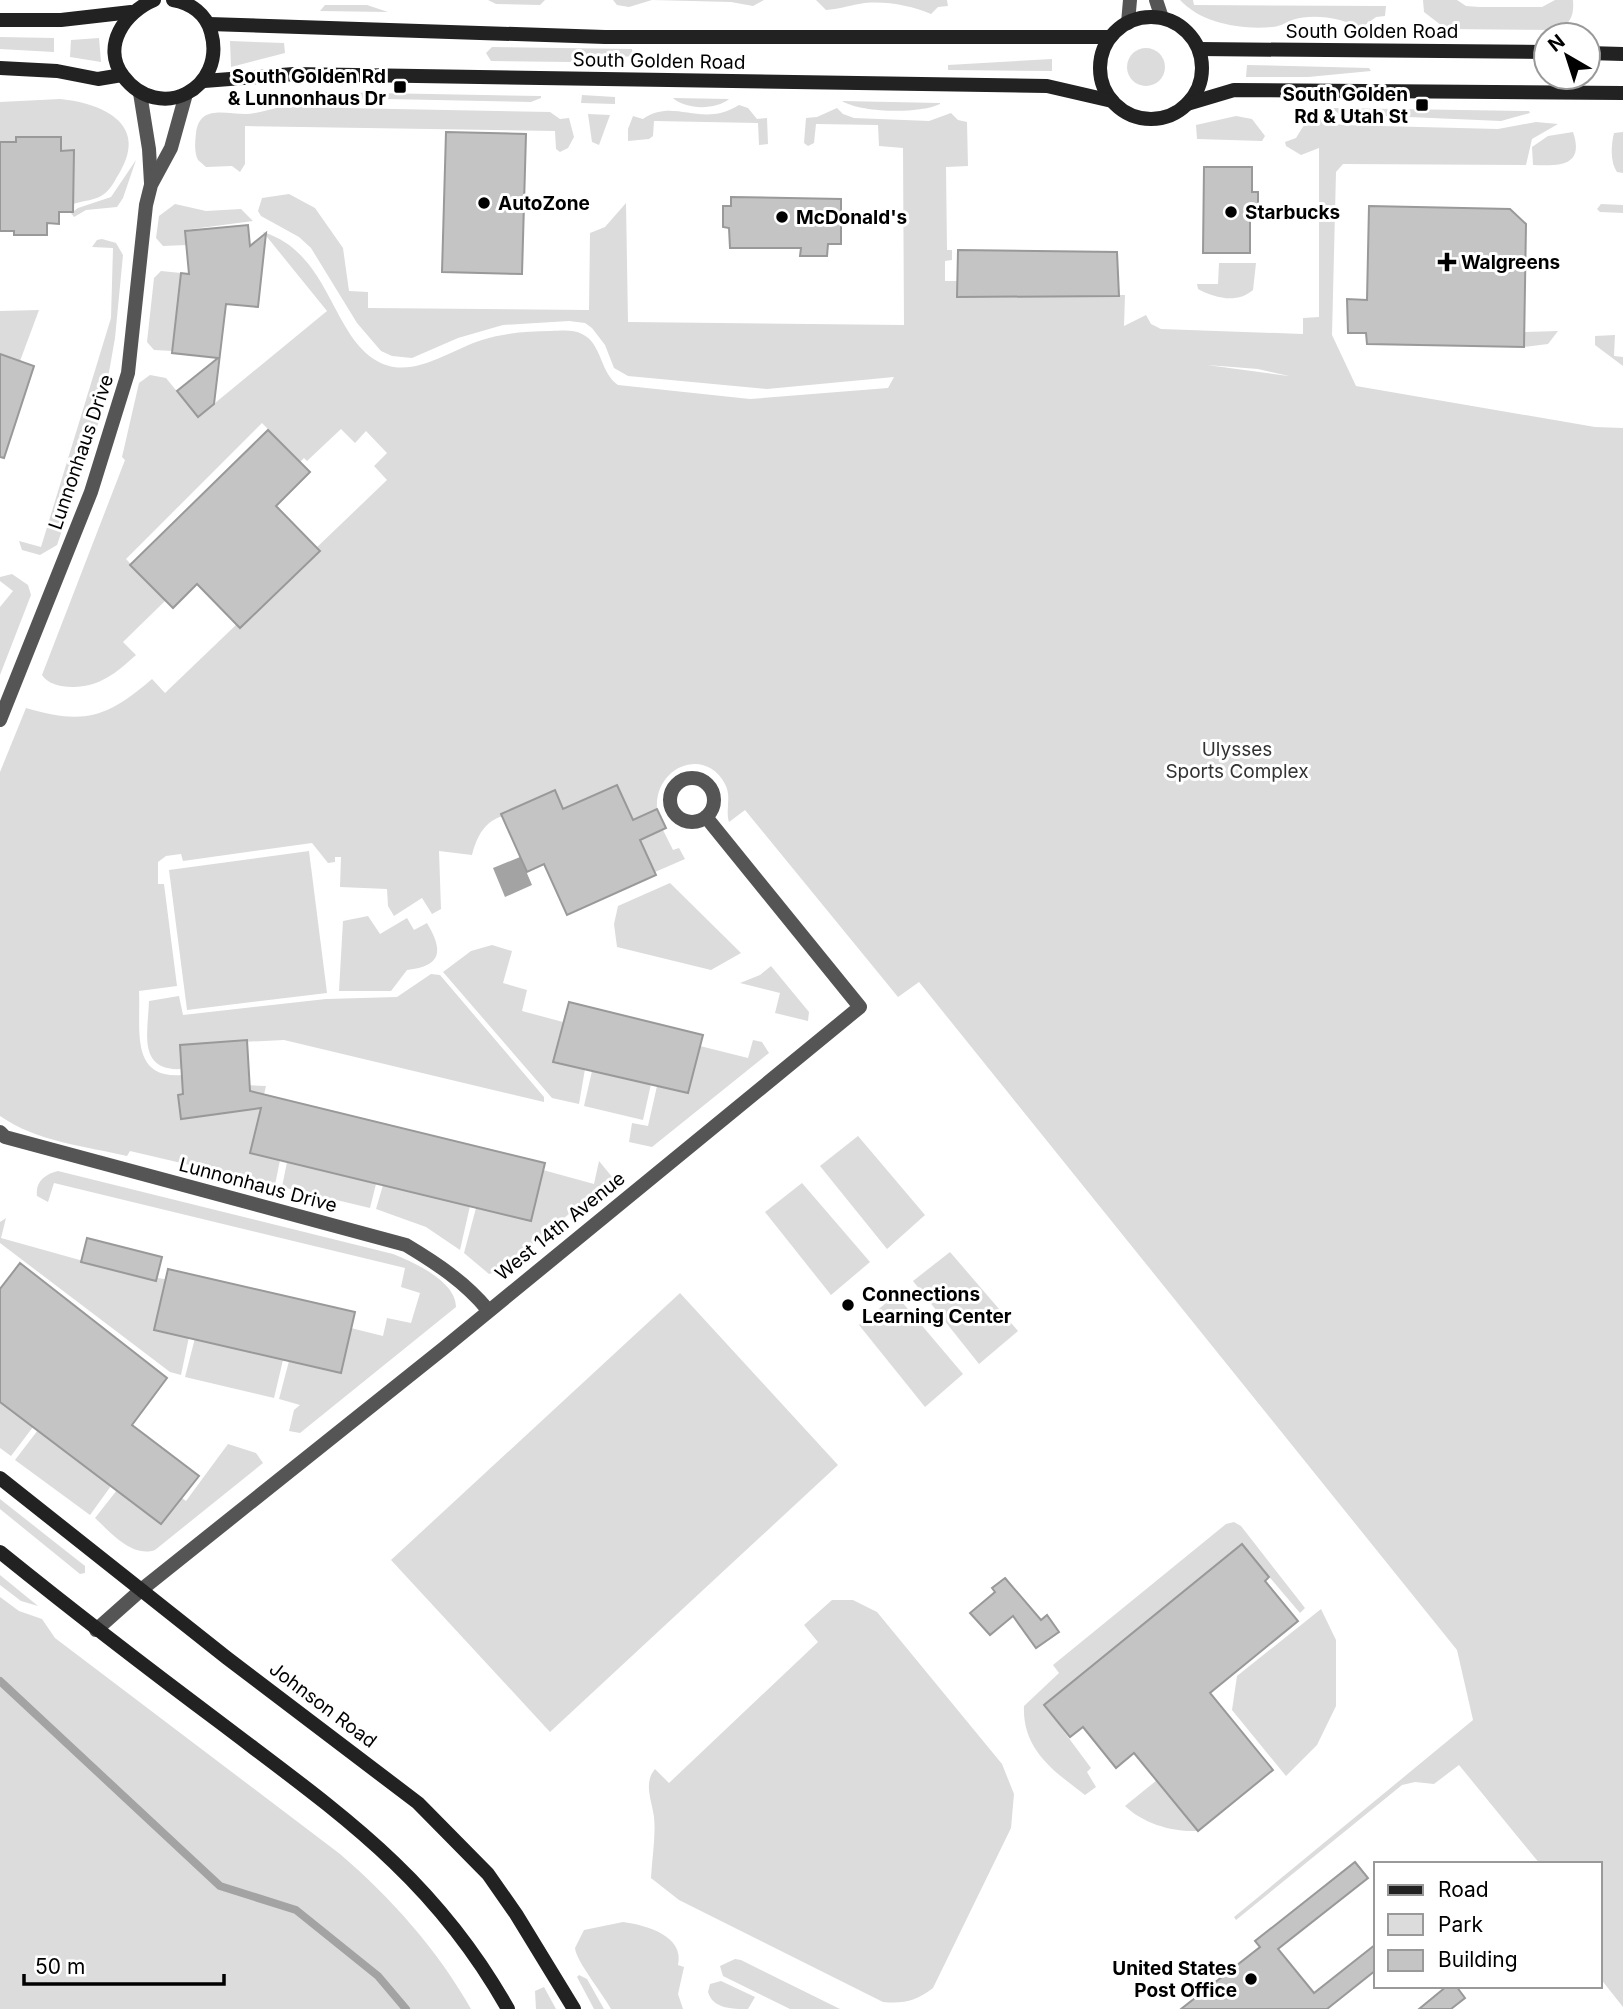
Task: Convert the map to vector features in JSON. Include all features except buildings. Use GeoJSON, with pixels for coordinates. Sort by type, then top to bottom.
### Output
{"type":"FeatureCollection","features":[{"type":"Feature","properties":{"kind":"main road"},"geometry":{"type":"LineString","coordinates":[[0,20],[61,20],[131,12],[154,0]]}},
{"type":"Feature","properties":{"kind":"main road"},"geometry":{"type":"LineString","coordinates":[[131,12],[120,27],[115,43],[122,75],[140,93],[167,99],[186,94],[204,80],[212,65],[215,48],[209,24],[198,10],[173,0]]}},
{"type":"Feature","properties":{"kind":"main road"},"geometry":{"type":"LineString","coordinates":[[1187,104],[1197,90],[1202,66],[1199,49],[1180,25],[1162,18],[1146,17],[1128,23],[1110,37],[1100,64],[1102,82],[1112,101],[1134,116],[1150,119],[1171,115],[1187,104],[1234,90],[1623,93]]}},
{"type":"Feature","properties":{"kind":"main road","name":"South Golden Road"},"geometry":{"type":"LineString","coordinates":[[209,24],[605,37],[1110,37]]}},
{"type":"Feature","properties":{"kind":"main road","name":"South Golden Road"},"geometry":{"type":"LineString","coordinates":[[1199,49],[1532,52]]}},
{"type":"Feature","properties":{"kind":"main road"},"geometry":{"type":"LineString","coordinates":[[1602,53],[1623,54]]}},
{"type":"Feature","properties":{"kind":"main road"},"geometry":{"type":"LineString","coordinates":[[0,68],[57,71],[98,79],[122,75]]}},
{"type":"Feature","properties":{"kind":"main road","name":"South Golden Road"},"geometry":{"type":"LineString","coordinates":[[204,80],[294,75],[1047,86],[1112,101]]}},
{"type":"Feature","properties":{"kind":"main road","name":"Johnson Road"},"geometry":{"type":"LineString","coordinates":[[0,1478],[141,1590],[372,1766],[454,1838],[488,1874],[516,1914],[574,2009]]}},
{"type":"Feature","properties":{"kind":"main road"},"geometry":{"type":"LineString","coordinates":[[0,1552],[96,1630],[376,1844],[444,1913],[474,1951],[508,2009]]}},
{"type":"Feature","properties":{"kind":"street"},"geometry":{"type":"LineString","coordinates":[[1128,23],[1130,0]]}},
{"type":"Feature","properties":{"kind":"street"},"geometry":{"type":"LineString","coordinates":[[1156,0],[1162,18]]}},
{"type":"Feature","properties":{"kind":"street","name":"Lunnonhaus Drive"},"geometry":{"type":"LineString","coordinates":[[140,93],[149,149],[151,185]]}},
{"type":"Feature","properties":{"kind":"street","name":"Lunnonhaus Drive"},"geometry":{"type":"LineString","coordinates":[[0,720],[92,492],[128,373],[146,205],[151,185],[171,148],[186,94]]}},
{"type":"Feature","properties":{"kind":"street","name":"West 14th Avenue"},"geometry":{"type":"LineString","coordinates":[[96,1630],[141,1590],[860,1007],[706,817]]}},
{"type":"Feature","properties":{"kind":"street","name":"Lunnonhaus Drive"},"geometry":{"type":"LineString","coordinates":[[0,1132],[5,1137],[406,1245],[441,1266],[474,1294],[488,1310]]}},
{"type":"Feature","properties":{"kind":"green space"},"geometry":{"type":"Polygon","coordinates":[[[488,0],[545,0],[540,5],[496,4],[488,0]]]}},
{"type":"Feature","properties":{"kind":"green space"},"geometry":{"type":"Polygon","coordinates":[[[613,0],[652,0],[629,7],[617,5],[613,0]]]}},
{"type":"Feature","properties":{"kind":"green space"},"geometry":{"type":"Polygon","coordinates":[[[652,0],[764,0],[753,6],[731,2],[652,0]]]}},
{"type":"Feature","properties":{"kind":"green space"},"geometry":{"type":"Polygon","coordinates":[[[816,0],[947,0],[948,6],[938,7],[931,14],[886,3],[859,4],[826,10],[816,0]]]}},
{"type":"Feature","properties":{"kind":"green space"},"geometry":{"type":"Polygon","coordinates":[[[1180,0],[1193,0],[1194,5],[1386,6],[1385,16],[1376,17],[1361,28],[1336,19],[1318,17],[1300,18],[1275,27],[1260,28],[1235,26],[1210,19],[1180,0]]]}},
{"type":"Feature","properties":{"kind":"green space"},"geometry":{"type":"Polygon","coordinates":[[[1423,0],[1457,0],[1466,6],[1479,7],[1542,7],[1555,0],[1573,0],[1569,21],[1532,21],[1532,30],[1446,29],[1424,12],[1423,0]]]}},
{"type":"Feature","properties":{"kind":"green space"},"geometry":{"type":"Polygon","coordinates":[[[325,5],[367,5],[388,12],[320,11],[325,5]]]}},
{"type":"Feature","properties":{"kind":"green space"},"geometry":{"type":"Polygon","coordinates":[[[0,37],[54,38],[54,52],[0,49],[0,37]]]}},
{"type":"Feature","properties":{"kind":"green space"},"geometry":{"type":"Polygon","coordinates":[[[99,38],[101,62],[70,57],[71,40],[99,38]]]}},
{"type":"Feature","properties":{"kind":"green space"},"geometry":{"type":"Polygon","coordinates":[[[230,41],[284,43],[285,53],[231,67],[230,41]]]}},
{"type":"Feature","properties":{"kind":"green space"},"geometry":{"type":"Polygon","coordinates":[[[492,47],[632,49],[633,56],[570,62],[491,61],[486,53],[492,47]]]}},
{"type":"Feature","properties":{"kind":"green space"},"geometry":{"type":"Polygon","coordinates":[[[1146,48],[1159,54],[1165,67],[1159,80],[1146,86],[1133,80],[1127,67],[1133,54],[1146,48]]]}},
{"type":"Feature","properties":{"kind":"green space"},"geometry":{"type":"Polygon","coordinates":[[[1052,59],[1052,71],[948,70],[948,65],[1052,59]]]}},
{"type":"Feature","properties":{"kind":"green space"},"geometry":{"type":"Polygon","coordinates":[[[1247,65],[1369,68],[1371,71],[1308,77],[1246,77],[1247,65]]]}},
{"type":"Feature","properties":{"kind":"green space"},"geometry":{"type":"Polygon","coordinates":[[[323,92],[541,98],[531,102],[335,98],[323,92]]]}},
{"type":"Feature","properties":{"kind":"green space"},"geometry":{"type":"Polygon","coordinates":[[[582,95],[615,97],[615,104],[581,103],[582,95]]]}},
{"type":"Feature","properties":{"kind":"green space"},"geometry":{"type":"Polygon","coordinates":[[[673,98],[729,99],[717,105],[701,107],[685,105],[673,98]]]}},
{"type":"Feature","properties":{"kind":"green space"},"geometry":{"type":"Polygon","coordinates":[[[60,99],[91,105],[105,111],[125,128],[129,140],[127,155],[109,190],[97,198],[73,204],[74,151],[61,151],[61,137],[16,137],[16,142],[0,142],[0,102],[60,99]]]}},
{"type":"Feature","properties":{"kind":"green space"},"geometry":{"type":"Polygon","coordinates":[[[842,101],[940,104],[891,111],[863,108],[842,101]]]}},
{"type":"Feature","properties":{"kind":"green space"},"geometry":{"type":"Polygon","coordinates":[[[303,102],[343,108],[550,112],[560,119],[569,118],[574,137],[568,148],[560,152],[556,149],[555,131],[245,126],[245,164],[240,172],[232,166],[206,167],[198,160],[195,150],[196,133],[199,123],[211,113],[247,114],[303,102]]]}},
{"type":"Feature","properties":{"kind":"green space"},"geometry":{"type":"Polygon","coordinates":[[[739,105],[748,108],[757,119],[767,118],[768,144],[759,145],[758,123],[654,121],[653,136],[649,139],[628,141],[628,129],[633,116],[643,119],[666,111],[712,114],[725,112],[739,105]]]}},
{"type":"Feature","properties":{"kind":"green space","name":"Ulysses Sports Complex"},"geometry":{"type":"Polygon","coordinates":[[[837,108],[843,114],[854,118],[929,121],[951,113],[958,120],[967,122],[968,166],[946,167],[947,250],[952,250],[952,260],[945,261],[945,281],[958,281],[957,296],[1125,295],[1124,326],[1146,315],[1151,324],[1161,329],[1303,334],[1303,318],[1319,317],[1319,148],[1301,155],[1286,146],[1285,142],[1296,138],[1304,125],[1316,118],[1342,125],[1498,129],[1536,122],[1558,124],[1532,139],[1526,165],[1343,164],[1336,172],[1332,335],[1356,386],[1595,427],[1623,428],[1623,2007],[1602,1981],[1602,1862],[1538,1862],[1459,1765],[1434,1784],[1415,1782],[1402,1785],[1236,1920],[1234,1917],[1473,1720],[1457,1650],[919,982],[898,997],[745,810],[729,822],[725,784],[716,772],[706,766],[682,766],[672,773],[658,794],[657,809],[633,820],[617,785],[569,807],[547,812],[506,815],[496,819],[486,826],[478,838],[472,855],[439,851],[441,909],[432,914],[422,898],[394,916],[388,906],[387,889],[340,887],[341,857],[335,857],[335,862],[328,863],[312,843],[183,861],[181,854],[166,856],[158,862],[158,884],[164,884],[177,986],[139,991],[141,1049],[146,1061],[154,1069],[166,1074],[183,1075],[183,1094],[178,1095],[182,1119],[247,1110],[244,1085],[266,1086],[250,1153],[280,1160],[275,1185],[130,1151],[127,1156],[62,1142],[30,1132],[0,1116],[0,772],[26,708],[64,716],[94,715],[121,702],[152,679],[165,693],[387,480],[374,466],[387,453],[366,431],[355,443],[341,429],[307,461],[304,458],[300,462],[262,423],[126,559],[166,600],[123,642],[136,655],[111,675],[93,684],[73,687],[58,685],[42,675],[125,460],[122,457],[139,383],[150,375],[166,378],[198,417],[327,311],[263,232],[286,243],[304,259],[319,278],[354,339],[368,354],[386,365],[410,367],[422,364],[499,336],[566,331],[578,332],[589,338],[612,380],[618,385],[750,399],[888,388],[894,377],[767,389],[628,376],[614,368],[605,345],[592,328],[585,323],[569,321],[503,325],[458,338],[412,358],[392,356],[381,351],[357,323],[311,248],[299,237],[261,216],[258,211],[262,198],[289,194],[315,208],[343,248],[349,291],[368,292],[368,308],[589,310],[590,233],[605,227],[626,203],[628,322],[904,325],[903,148],[879,146],[878,125],[816,124],[814,143],[808,146],[804,143],[806,118],[817,117],[837,108]],[[1207,365],[1289,376],[1258,369],[1207,365]]]}},
{"type":"Feature","properties":{"kind":"green space"},"geometry":{"type":"Polygon","coordinates":[[[1332,108],[1530,113],[1501,121],[1339,114],[1332,108]]]}},
{"type":"Feature","properties":{"kind":"green space"},"geometry":{"type":"Polygon","coordinates":[[[588,114],[610,115],[599,145],[592,142],[588,114]]]}},
{"type":"Feature","properties":{"kind":"green space"},"geometry":{"type":"Polygon","coordinates":[[[1236,116],[1252,119],[1265,136],[1262,141],[1197,139],[1196,125],[1236,116]]]}},
{"type":"Feature","properties":{"kind":"green space"},"geometry":{"type":"Polygon","coordinates":[[[1573,132],[1576,144],[1572,158],[1560,164],[1533,165],[1532,147],[1548,136],[1573,132]]]}},
{"type":"Feature","properties":{"kind":"green space"},"geometry":{"type":"Polygon","coordinates":[[[1623,132],[1623,173],[1617,172],[1613,163],[1612,143],[1614,133],[1623,132]]]}},
{"type":"Feature","properties":{"kind":"green space"},"geometry":{"type":"Polygon","coordinates":[[[136,160],[123,198],[117,207],[86,210],[74,217],[71,213],[78,208],[111,197],[136,160]]]}},
{"type":"Feature","properties":{"kind":"green space"},"geometry":{"type":"Polygon","coordinates":[[[175,204],[206,211],[241,209],[253,221],[185,230],[186,245],[163,246],[156,238],[159,216],[175,204]]]}},
{"type":"Feature","properties":{"kind":"green space"},"geometry":{"type":"Polygon","coordinates":[[[1601,204],[1623,205],[1623,213],[1600,212],[1597,209],[1601,204]]]}},
{"type":"Feature","properties":{"kind":"green space"},"geometry":{"type":"Polygon","coordinates":[[[97,240],[116,243],[123,255],[115,338],[102,412],[57,545],[40,555],[22,550],[19,541],[41,547],[111,318],[113,248],[92,247],[97,240]]]}},
{"type":"Feature","properties":{"kind":"green space"},"geometry":{"type":"Polygon","coordinates":[[[1219,263],[1256,263],[1253,290],[1240,297],[1226,298],[1198,289],[1197,284],[1218,284],[1219,263]]]}},
{"type":"Feature","properties":{"kind":"green space"},"geometry":{"type":"Polygon","coordinates":[[[161,271],[181,273],[173,351],[154,350],[147,342],[154,278],[161,271]]]}},
{"type":"Feature","properties":{"kind":"green space"},"geometry":{"type":"Polygon","coordinates":[[[39,310],[20,361],[0,354],[0,311],[39,310]]]}},
{"type":"Feature","properties":{"kind":"green space"},"geometry":{"type":"Polygon","coordinates":[[[1558,331],[1548,344],[1524,347],[1525,332],[1558,331]]]}},
{"type":"Feature","properties":{"kind":"green space"},"geometry":{"type":"Polygon","coordinates":[[[1615,335],[1614,356],[1623,357],[1623,366],[1595,345],[1595,336],[1615,335]]]}},
{"type":"Feature","properties":{"kind":"green space"},"geometry":{"type":"Polygon","coordinates":[[[12,574],[28,585],[31,595],[0,675],[0,607],[13,591],[0,581],[0,577],[12,574]]]}},
{"type":"Feature","properties":{"kind":"green space"},"geometry":{"type":"Polygon","coordinates":[[[663,830],[673,850],[679,848],[685,859],[655,872],[640,840],[663,830]]]}},
{"type":"Feature","properties":{"kind":"green space"},"geometry":{"type":"Polygon","coordinates":[[[309,851],[327,993],[187,1010],[169,870],[309,851]]]}},
{"type":"Feature","properties":{"kind":"green space"},"geometry":{"type":"Polygon","coordinates":[[[670,883],[741,953],[711,970],[617,947],[614,924],[618,906],[670,883]]]}},
{"type":"Feature","properties":{"kind":"green space"},"geometry":{"type":"Polygon","coordinates":[[[368,916],[380,934],[407,918],[414,930],[427,923],[436,941],[436,955],[428,965],[407,970],[391,991],[339,991],[343,921],[368,916]]]}},
{"type":"Feature","properties":{"kind":"green space"},"geometry":{"type":"Polygon","coordinates":[[[492,945],[512,951],[503,983],[527,990],[522,1011],[563,1022],[553,1062],[585,1069],[579,1104],[552,1098],[443,972],[471,951],[492,945]]]}},
{"type":"Feature","properties":{"kind":"green space"},"geometry":{"type":"Polygon","coordinates":[[[771,966],[809,1012],[808,1021],[775,1013],[780,993],[740,983],[760,975],[771,966]]]}},
{"type":"Feature","properties":{"kind":"green space"},"geometry":{"type":"Polygon","coordinates":[[[431,974],[440,975],[544,1097],[544,1102],[284,1040],[180,1045],[182,1069],[158,1064],[148,1048],[149,1001],[179,996],[183,1015],[326,999],[397,997],[431,974]]]}},
{"type":"Feature","properties":{"kind":"green space"},"geometry":{"type":"Polygon","coordinates":[[[753,1040],[762,1042],[769,1053],[652,1147],[629,1142],[632,1123],[648,1126],[657,1086],[688,1093],[700,1046],[748,1058],[753,1040]]]}},
{"type":"Feature","properties":{"kind":"green space"},"geometry":{"type":"Polygon","coordinates":[[[592,1071],[651,1084],[643,1120],[584,1106],[592,1071]]]}},
{"type":"Feature","properties":{"kind":"green space"},"geometry":{"type":"Polygon","coordinates":[[[858,1136],[925,1215],[887,1249],[820,1166],[858,1136]]]}},
{"type":"Feature","properties":{"kind":"green space"},"geometry":{"type":"Polygon","coordinates":[[[599,1161],[613,1178],[499,1271],[489,1274],[464,1253],[476,1208],[531,1221],[543,1170],[594,1184],[599,1161]]]}},
{"type":"Feature","properties":{"kind":"green space"},"geometry":{"type":"Polygon","coordinates":[[[287,1162],[376,1184],[370,1208],[282,1187],[287,1162]]]}},
{"type":"Feature","properties":{"kind":"green space"},"geometry":{"type":"Polygon","coordinates":[[[58,1171],[393,1254],[422,1267],[441,1281],[449,1289],[456,1307],[300,1433],[289,1431],[294,1410],[300,1405],[279,1399],[289,1361],[341,1373],[351,1328],[383,1336],[387,1318],[411,1323],[420,1293],[401,1287],[405,1268],[54,1183],[48,1202],[37,1196],[42,1179],[58,1171]]]}},
{"type":"Feature","properties":{"kind":"green space"},"geometry":{"type":"Polygon","coordinates":[[[802,1183],[870,1262],[831,1295],[765,1212],[802,1183]]]}},
{"type":"Feature","properties":{"kind":"green space"},"geometry":{"type":"Polygon","coordinates":[[[383,1185],[470,1206],[460,1250],[426,1227],[376,1209],[383,1185]]]}},
{"type":"Feature","properties":{"kind":"green space"},"geometry":{"type":"Polygon","coordinates":[[[6,1218],[1,1238],[155,1281],[157,1278],[165,1279],[154,1329],[189,1337],[181,1375],[170,1372],[0,1243],[0,1222],[6,1218]]]}},
{"type":"Feature","properties":{"kind":"green space"},"geometry":{"type":"Polygon","coordinates":[[[950,1252],[1018,1331],[979,1364],[913,1281],[950,1252]]]}},
{"type":"Feature","properties":{"kind":"green space"},"geometry":{"type":"Polygon","coordinates":[[[680,1293],[838,1465],[550,1732],[391,1560],[680,1293]]]}},
{"type":"Feature","properties":{"kind":"green space"},"geometry":{"type":"Polygon","coordinates":[[[896,1295],[963,1374],[925,1407],[859,1325],[896,1295]]]}},
{"type":"Feature","properties":{"kind":"green space"},"geometry":{"type":"Polygon","coordinates":[[[195,1338],[283,1360],[274,1398],[185,1377],[195,1338]]]}},
{"type":"Feature","properties":{"kind":"green space"},"geometry":{"type":"Polygon","coordinates":[[[0,1402],[33,1427],[11,1456],[0,1448],[0,1402]]]}},
{"type":"Feature","properties":{"kind":"green space"},"geometry":{"type":"Polygon","coordinates":[[[38,1430],[111,1486],[90,1515],[15,1460],[38,1430]]]}},
{"type":"Feature","properties":{"kind":"green space"},"geometry":{"type":"Polygon","coordinates":[[[228,1444],[256,1453],[263,1463],[155,1550],[130,1547],[95,1518],[117,1490],[161,1524],[182,1498],[186,1501],[228,1444]]]}},
{"type":"Feature","properties":{"kind":"green space"},"geometry":{"type":"Polygon","coordinates":[[[0,1499],[85,1566],[85,1573],[80,1574],[0,1509],[0,1499]]]}},
{"type":"Feature","properties":{"kind":"green space"},"geometry":{"type":"Polygon","coordinates":[[[1234,1522],[1241,1526],[1305,1608],[1300,1613],[1242,1545],[1045,1706],[1091,1768],[1087,1772],[1096,1787],[1085,1795],[1042,1758],[1028,1735],[1024,1706],[1059,1673],[1053,1665],[1226,1524],[1234,1522]]]}},
{"type":"Feature","properties":{"kind":"green space"},"geometry":{"type":"Polygon","coordinates":[[[0,1575],[38,1606],[21,1601],[0,1585],[0,1575]]]}},
{"type":"Feature","properties":{"kind":"green space"},"geometry":{"type":"Polygon","coordinates":[[[0,1597],[19,1611],[42,1619],[55,1638],[340,1854],[378,1889],[412,1926],[444,1966],[471,2009],[0,2009],[0,1597]]]}},
{"type":"Feature","properties":{"kind":"green space"},"geometry":{"type":"Polygon","coordinates":[[[832,1600],[853,1600],[877,1612],[1002,1764],[1014,1794],[1011,1828],[933,1988],[904,2002],[883,2002],[679,1900],[651,1878],[655,1832],[649,1786],[651,1774],[655,1769],[669,1783],[818,1642],[804,1625],[832,1600]]]}},
{"type":"Feature","properties":{"kind":"green space"},"geometry":{"type":"Polygon","coordinates":[[[1321,1609],[1336,1640],[1336,1706],[1317,1745],[1286,1776],[1232,1710],[1237,1676],[1321,1609]]]}},
{"type":"Feature","properties":{"kind":"green space"},"geometry":{"type":"Polygon","coordinates":[[[1157,1780],[1198,1831],[1159,1826],[1141,1818],[1125,1806],[1157,1780]]]}},
{"type":"Feature","properties":{"kind":"green space"},"geometry":{"type":"Polygon","coordinates":[[[623,1922],[652,1929],[670,1939],[676,1946],[678,1965],[684,1967],[678,1994],[683,2009],[611,2009],[575,1948],[584,1930],[623,1922]]]}},
{"type":"Feature","properties":{"kind":"green space"},"geometry":{"type":"Polygon","coordinates":[[[735,1959],[840,2009],[790,2009],[723,1976],[720,1966],[735,1959]]]}},
{"type":"Feature","properties":{"kind":"green space"},"geometry":{"type":"Polygon","coordinates":[[[579,1975],[587,1979],[604,2009],[594,2009],[577,1977],[579,1975]]]}},
{"type":"Feature","properties":{"kind":"green space"},"geometry":{"type":"Polygon","coordinates":[[[721,1981],[755,1997],[748,2009],[719,2005],[710,1998],[710,1984],[721,1981]]]}},
{"type":"Feature","properties":{"kind":"green space"},"geometry":{"type":"Polygon","coordinates":[[[544,1987],[556,2009],[536,2009],[535,1991],[544,1987]]]}},
{"type":"Feature","properties":{"kind":"shaded area"},"geometry":{"type":"Polygon","coordinates":[[[520,857],[532,885],[505,897],[493,868],[520,857]]]}},
{"type":"Feature","properties":{"kind":"waterway"},"geometry":{"type":"LineString","coordinates":[[0,1681],[220,1886],[296,1910],[378,1976],[406,2009]]}},
{"type":"Feature","properties":{"kind":"place","name":"South Golden Rd & Lunnonhaus Dr"},"geometry":{"type":"Point","coordinates":[400,87]}},
{"type":"Feature","properties":{"kind":"place","name":"South Golden Rd & Utah St"},"geometry":{"type":"Point","coordinates":[1422,105]}},
{"type":"Feature","properties":{"kind":"place","name":"AutoZone"},"geometry":{"type":"Point","coordinates":[484,203]}},
{"type":"Feature","properties":{"kind":"place","name":"Starbucks"},"geometry":{"type":"Point","coordinates":[1231,212]}},
{"type":"Feature","properties":{"kind":"place","name":"McDonald's"},"geometry":{"type":"Point","coordinates":[782,217]}},
{"type":"Feature","properties":{"kind":"place","name":"Walgreens"},"geometry":{"type":"Point","coordinates":[1447,262]}},
{"type":"Feature","properties":{"kind":"place","name":"Connections Learning Center"},"geometry":{"type":"Point","coordinates":[848,1305]}},
{"type":"Feature","properties":{"kind":"place","name":"United States Post Office"},"geometry":{"type":"Point","coordinates":[1251,1979]}}]}
